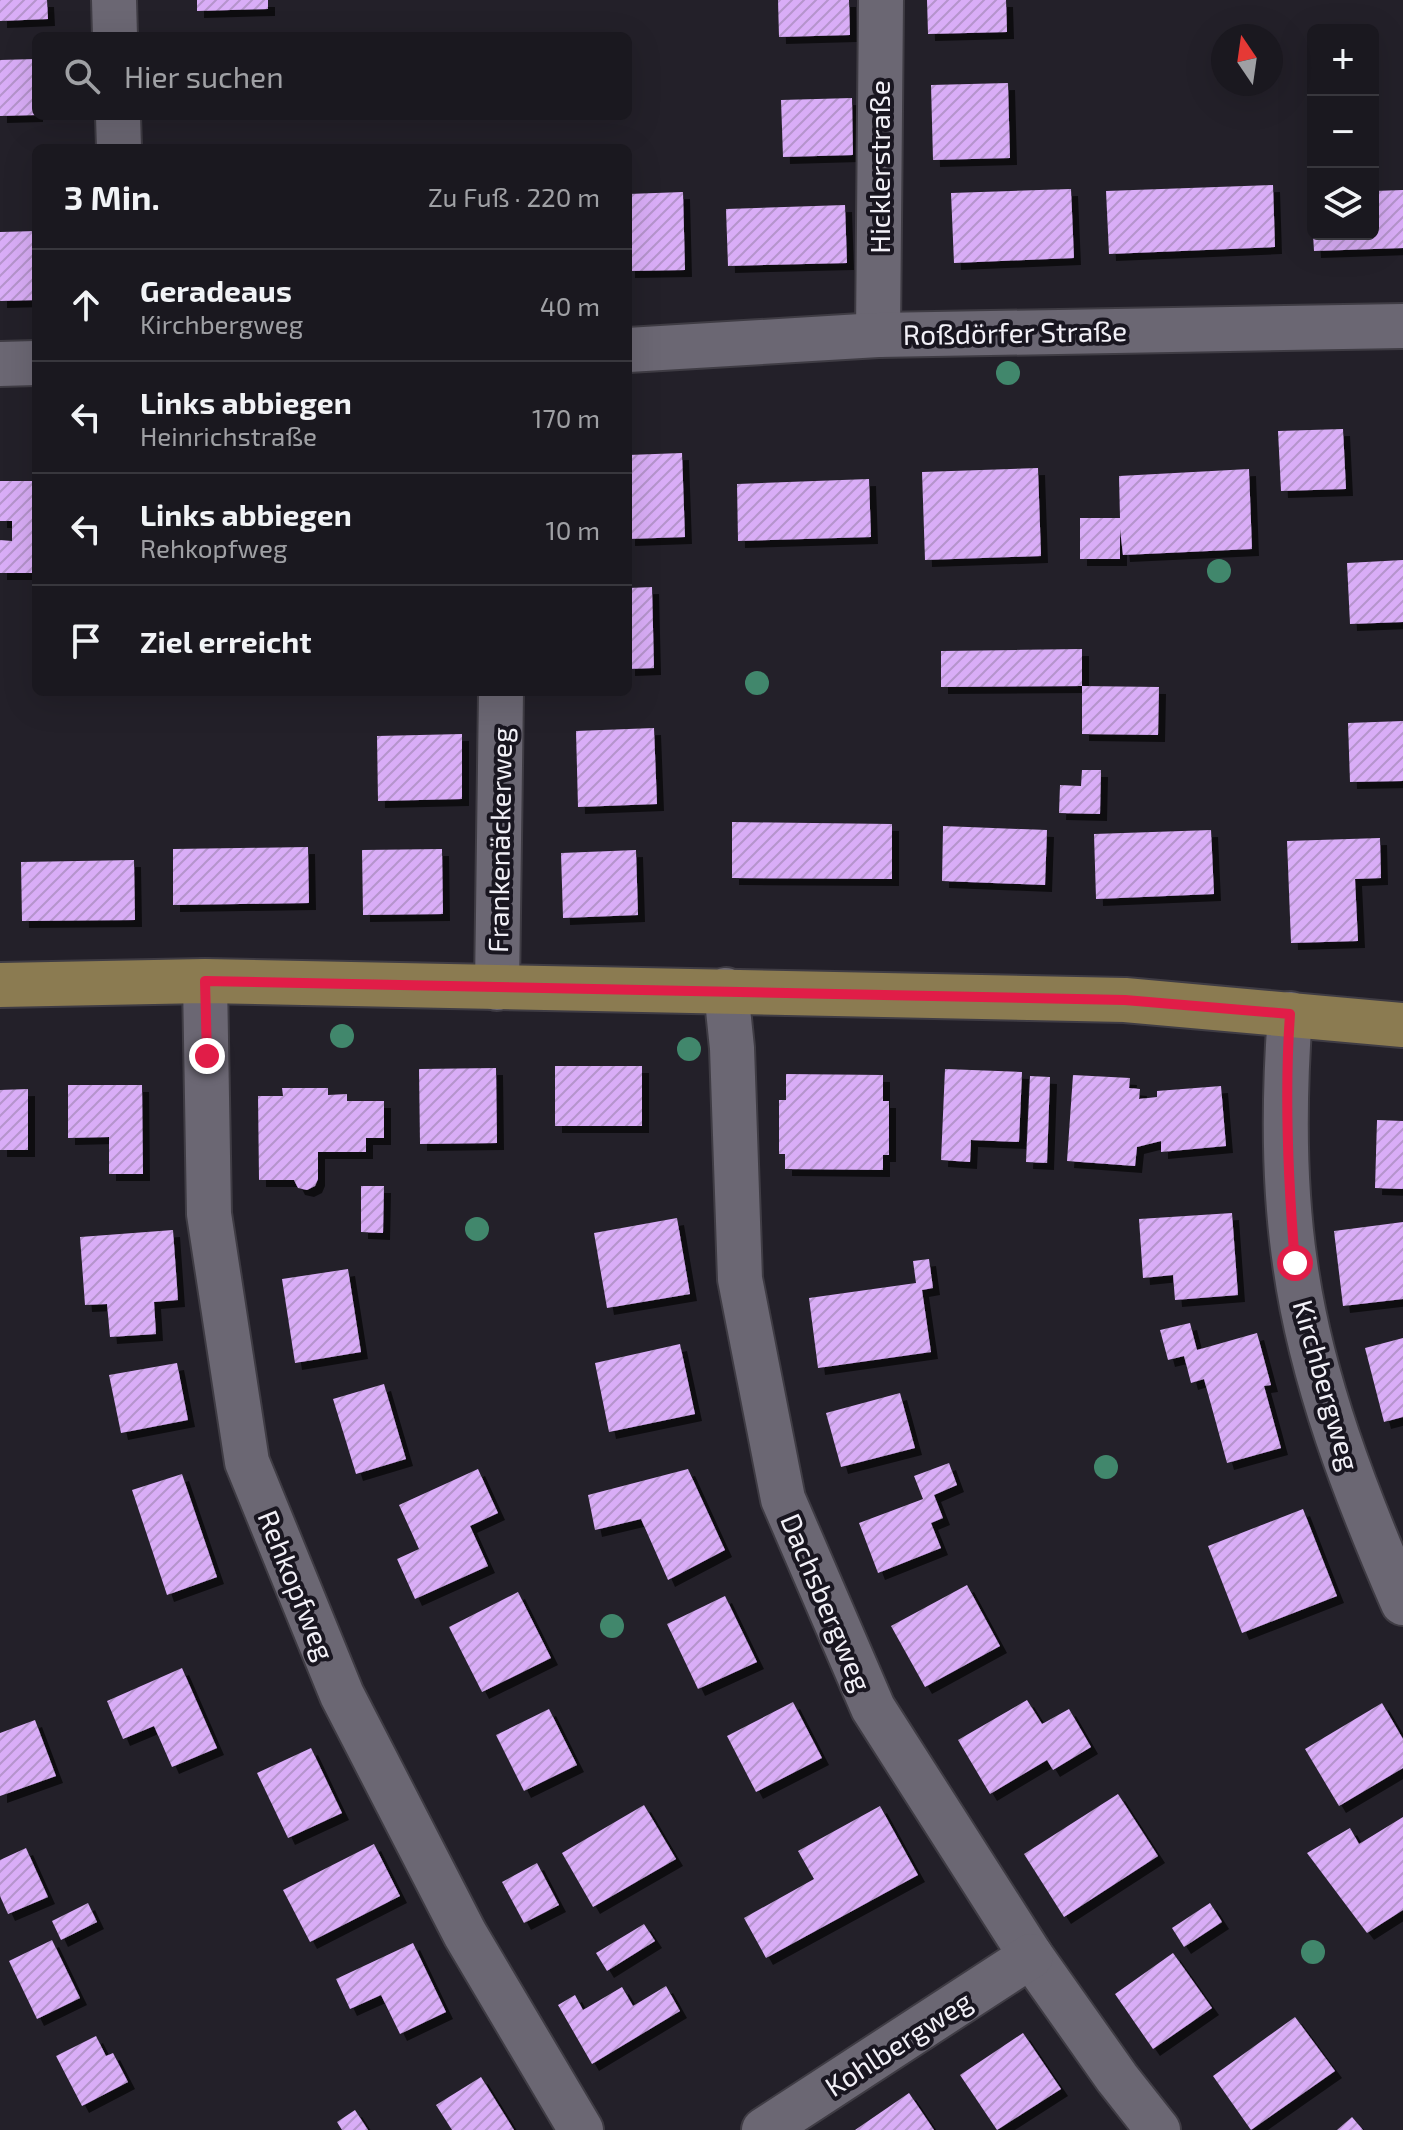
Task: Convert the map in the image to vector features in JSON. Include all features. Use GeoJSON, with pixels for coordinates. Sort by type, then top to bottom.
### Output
{"type":"FeatureCollection","features":[{"type":"Feature","properties":{"kind":"main road"},"geometry":{"type":"LineString","coordinates":[[0,985],[205,981],[1125,1000],[1403,1025]]}},
{"type":"Feature","properties":{"kind":"street"},"geometry":{"type":"LineString","coordinates":[[114,0],[115,32]]}},
{"type":"Feature","properties":{"kind":"street","name":"Hicklerstraße"},"geometry":{"type":"LineString","coordinates":[[878,335],[881,0]]}},
{"type":"Feature","properties":{"kind":"street"},"geometry":{"type":"LineString","coordinates":[[118,120],[119,144]]}},
{"type":"Feature","properties":{"kind":"street","name":"Roßdörfer Straße"},"geometry":{"type":"LineString","coordinates":[[632,350],[878,335],[1403,326]]}},
{"type":"Feature","properties":{"kind":"street"},"geometry":{"type":"LineString","coordinates":[[0,364],[32,363]]}},
{"type":"Feature","properties":{"kind":"street","name":"Frankenäckerweg"},"geometry":{"type":"LineString","coordinates":[[497,988],[501,696]]}},
{"type":"Feature","properties":{"kind":"street","name":"Rehkopfweg"},"geometry":{"type":"LineString","coordinates":[[205,981],[209,1214],[247,1462],[342,1695],[465,1934],[581,2130]]}},
{"type":"Feature","properties":{"kind":"street","name":"Dachsbergweg"},"geometry":{"type":"LineString","coordinates":[[726,990],[732,1048],[740,1279],[783,1499],[873,1708],[1031,1956],[1117,2078],[1158,2130]]}},
{"type":"Feature","properties":{"kind":"street","name":"Kirchbergweg"},"geometry":{"type":"LineString","coordinates":[[1290,1014],[1286,1074],[1287,1167],[1295,1263],[1311,1343],[1338,1440],[1377,1545],[1403,1603]]}},
{"type":"Feature","properties":{"kind":"street","name":"Kohlbergweg"},"geometry":{"type":"LineString","coordinates":[[764,2130],[1031,1956]]}},
{"type":"Feature","properties":{"kind":"building"},"geometry":{"type":"Polygon","coordinates":[[[0,0],[47,0],[48,19],[0,21],[0,0]]]}},
{"type":"Feature","properties":{"kind":"building"},"geometry":{"type":"Polygon","coordinates":[[[197,0],[268,0],[268,9],[197,11],[197,0]]]}},
{"type":"Feature","properties":{"kind":"building"},"geometry":{"type":"Polygon","coordinates":[[[778,0],[849,0],[850,35],[779,37],[778,0]]]}},
{"type":"Feature","properties":{"kind":"building"},"geometry":{"type":"Polygon","coordinates":[[[927,0],[1006,0],[1007,32],[928,34],[927,0]]]}},
{"type":"Feature","properties":{"kind":"building"},"geometry":{"type":"Polygon","coordinates":[[[32,59],[32,115],[0,116],[0,60],[32,59]]]}},
{"type":"Feature","properties":{"kind":"building"},"geometry":{"type":"Polygon","coordinates":[[[1008,83],[1010,158],[933,160],[931,85],[1008,83]]]}},
{"type":"Feature","properties":{"kind":"building"},"geometry":{"type":"Polygon","coordinates":[[[852,98],[853,155],[783,157],[781,100],[852,98]]]}},
{"type":"Feature","properties":{"kind":"building"},"geometry":{"type":"Polygon","coordinates":[[[1273,185],[1275,247],[1109,254],[1106,191],[1273,185]]]}},
{"type":"Feature","properties":{"kind":"building"},"geometry":{"type":"Polygon","coordinates":[[[1071,189],[1074,258],[954,263],[951,193],[1071,189]]]}},
{"type":"Feature","properties":{"kind":"building"},"geometry":{"type":"Polygon","coordinates":[[[1403,190],[1403,248],[1314,251],[1313,240],[1379,240],[1379,191],[1403,190]]]}},
{"type":"Feature","properties":{"kind":"building"},"geometry":{"type":"Polygon","coordinates":[[[683,192],[685,270],[632,271],[632,194],[683,192]]]}},
{"type":"Feature","properties":{"kind":"building"},"geometry":{"type":"Polygon","coordinates":[[[845,205],[847,263],[728,266],[726,209],[845,205]]]}},
{"type":"Feature","properties":{"kind":"building"},"geometry":{"type":"Polygon","coordinates":[[[32,231],[32,300],[0,301],[0,232],[32,231]]]}},
{"type":"Feature","properties":{"kind":"building"},"geometry":{"type":"Polygon","coordinates":[[[1343,429],[1346,489],[1281,491],[1278,431],[1343,429]]]}},
{"type":"Feature","properties":{"kind":"building"},"geometry":{"type":"Polygon","coordinates":[[[682,453],[685,537],[632,539],[632,455],[682,453]]]}},
{"type":"Feature","properties":{"kind":"building"},"geometry":{"type":"Polygon","coordinates":[[[1038,468],[1041,556],[925,560],[922,472],[1038,468]]]}},
{"type":"Feature","properties":{"kind":"building"},"geometry":{"type":"Polygon","coordinates":[[[1249,469],[1252,549],[1123,555],[1120,529],[1120,559],[1080,559],[1080,518],[1120,518],[1119,476],[1249,469]]]}},
{"type":"Feature","properties":{"kind":"building"},"geometry":{"type":"Polygon","coordinates":[[[869,479],[871,537],[738,541],[737,484],[869,479]]]}},
{"type":"Feature","properties":{"kind":"building"},"geometry":{"type":"Polygon","coordinates":[[[0,481],[32,481],[32,573],[0,573],[0,540],[12,541],[12,521],[0,521],[0,481]]]}},
{"type":"Feature","properties":{"kind":"building"},"geometry":{"type":"Polygon","coordinates":[[[1403,560],[1403,622],[1350,624],[1347,563],[1403,560]]]}},
{"type":"Feature","properties":{"kind":"building"},"geometry":{"type":"Polygon","coordinates":[[[652,587],[654,668],[632,669],[632,588],[652,587]]]}},
{"type":"Feature","properties":{"kind":"building"},"geometry":{"type":"Polygon","coordinates":[[[1082,649],[1082,686],[941,687],[941,651],[1082,649]]]}},
{"type":"Feature","properties":{"kind":"building"},"geometry":{"type":"Polygon","coordinates":[[[1082,686],[1159,687],[1158,735],[1082,734],[1082,686]]]}},
{"type":"Feature","properties":{"kind":"building"},"geometry":{"type":"Polygon","coordinates":[[[1403,721],[1403,781],[1350,782],[1348,723],[1403,721]]]}},
{"type":"Feature","properties":{"kind":"building"},"geometry":{"type":"Polygon","coordinates":[[[654,728],[657,804],[578,807],[576,731],[654,728]]]}},
{"type":"Feature","properties":{"kind":"building"},"geometry":{"type":"Polygon","coordinates":[[[462,734],[462,799],[378,801],[377,736],[462,734]]]}},
{"type":"Feature","properties":{"kind":"building"},"geometry":{"type":"Polygon","coordinates":[[[1082,770],[1101,770],[1100,814],[1059,813],[1060,785],[1081,786],[1082,770]]]}},
{"type":"Feature","properties":{"kind":"building"},"geometry":{"type":"Polygon","coordinates":[[[732,822],[892,824],[892,879],[732,878],[732,822]]]}},
{"type":"Feature","properties":{"kind":"building"},"geometry":{"type":"Polygon","coordinates":[[[943,826],[1047,830],[1045,885],[942,881],[943,826]]]}},
{"type":"Feature","properties":{"kind":"building"},"geometry":{"type":"Polygon","coordinates":[[[1211,830],[1214,894],[1096,899],[1094,834],[1211,830]]]}},
{"type":"Feature","properties":{"kind":"building"},"geometry":{"type":"Polygon","coordinates":[[[1380,838],[1381,878],[1355,879],[1358,941],[1291,943],[1287,841],[1380,838]]]}},
{"type":"Feature","properties":{"kind":"building"},"geometry":{"type":"Polygon","coordinates":[[[308,847],[309,903],[173,905],[173,849],[308,847]]]}},
{"type":"Feature","properties":{"kind":"building"},"geometry":{"type":"Polygon","coordinates":[[[442,849],[443,914],[363,915],[362,850],[442,849]]]}},
{"type":"Feature","properties":{"kind":"building"},"geometry":{"type":"Polygon","coordinates":[[[636,850],[638,915],[563,918],[561,853],[636,850]]]}},
{"type":"Feature","properties":{"kind":"building"},"geometry":{"type":"Polygon","coordinates":[[[134,860],[135,920],[22,921],[21,862],[134,860]]]}},
{"type":"Feature","properties":{"kind":"building"},"geometry":{"type":"Polygon","coordinates":[[[555,1066],[642,1066],[642,1126],[555,1126],[555,1066]]]}},
{"type":"Feature","properties":{"kind":"building"},"geometry":{"type":"Polygon","coordinates":[[[496,1068],[497,1143],[420,1144],[419,1069],[496,1068]]]}},
{"type":"Feature","properties":{"kind":"building"},"geometry":{"type":"Polygon","coordinates":[[[945,1069],[1022,1072],[1019,1142],[971,1140],[970,1162],[941,1160],[945,1069]]]}},
{"type":"Feature","properties":{"kind":"building"},"geometry":{"type":"Polygon","coordinates":[[[786,1074],[883,1075],[883,1101],[889,1101],[889,1155],[883,1155],[883,1170],[785,1169],[785,1154],[779,1154],[779,1100],[786,1100],[786,1074]]]}},
{"type":"Feature","properties":{"kind":"building"},"geometry":{"type":"Polygon","coordinates":[[[1073,1075],[1130,1078],[1129,1088],[1140,1089],[1139,1099],[1157,1097],[1157,1091],[1221,1086],[1226,1146],[1161,1152],[1161,1141],[1137,1147],[1135,1166],[1067,1161],[1073,1075]]]}},
{"type":"Feature","properties":{"kind":"building"},"geometry":{"type":"Polygon","coordinates":[[[1030,1076],[1050,1077],[1047,1163],[1026,1162],[1030,1076]]]}},
{"type":"Feature","properties":{"kind":"building"},"geometry":{"type":"Polygon","coordinates":[[[68,1085],[142,1085],[143,1174],[109,1174],[109,1137],[68,1138],[68,1085]]]}},
{"type":"Feature","properties":{"kind":"building"},"geometry":{"type":"Polygon","coordinates":[[[282,1088],[328,1088],[328,1095],[347,1094],[347,1101],[384,1101],[384,1138],[366,1138],[366,1152],[318,1152],[318,1179],[315,1186],[307,1190],[298,1188],[294,1180],[259,1180],[258,1096],[283,1096],[282,1088]]]}},
{"type":"Feature","properties":{"kind":"building"},"geometry":{"type":"Polygon","coordinates":[[[28,1089],[28,1150],[0,1150],[0,1090],[28,1089]]]}},
{"type":"Feature","properties":{"kind":"building"},"geometry":{"type":"Polygon","coordinates":[[[1377,1120],[1403,1121],[1403,1189],[1375,1188],[1377,1120]]]}},
{"type":"Feature","properties":{"kind":"building"},"geometry":{"type":"Polygon","coordinates":[[[361,1186],[384,1186],[383,1233],[361,1232],[361,1186]]]}},
{"type":"Feature","properties":{"kind":"building"},"geometry":{"type":"Polygon","coordinates":[[[1232,1213],[1238,1295],[1175,1300],[1173,1275],[1143,1278],[1139,1219],[1232,1213]]]}},
{"type":"Feature","properties":{"kind":"building"},"geometry":{"type":"Polygon","coordinates":[[[677,1218],[690,1294],[607,1308],[594,1233],[677,1218]]]}},
{"type":"Feature","properties":{"kind":"building"},"geometry":{"type":"Polygon","coordinates":[[[1403,1222],[1403,1299],[1343,1306],[1334,1231],[1403,1222]]]}},
{"type":"Feature","properties":{"kind":"building"},"geometry":{"type":"Polygon","coordinates":[[[173,1230],[178,1300],[154,1302],[156,1334],[110,1337],[107,1304],[85,1305],[80,1237],[173,1230]]]}},
{"type":"Feature","properties":{"kind":"building"},"geometry":{"type":"Polygon","coordinates":[[[929,1259],[933,1288],[922,1290],[931,1352],[818,1368],[809,1298],[916,1283],[913,1261],[929,1259]]]}},
{"type":"Feature","properties":{"kind":"building"},"geometry":{"type":"Polygon","coordinates":[[[348,1269],[361,1352],[295,1363],[282,1279],[348,1269]]]}},
{"type":"Feature","properties":{"kind":"building"},"geometry":{"type":"Polygon","coordinates":[[[1190,1323],[1197,1350],[1257,1333],[1271,1385],[1264,1386],[1281,1448],[1227,1463],[1204,1379],[1191,1383],[1184,1356],[1168,1360],[1160,1330],[1190,1323]]]}},
{"type":"Feature","properties":{"kind":"building"},"geometry":{"type":"Polygon","coordinates":[[[1403,1338],[1403,1417],[1384,1422],[1365,1348],[1403,1338]]]}},
{"type":"Feature","properties":{"kind":"building"},"geometry":{"type":"Polygon","coordinates":[[[680,1344],[695,1414],[609,1432],[595,1363],[680,1344]]]}},
{"type":"Feature","properties":{"kind":"building"},"geometry":{"type":"Polygon","coordinates":[[[177,1363],[188,1420],[121,1433],[109,1375],[177,1363]]]}},
{"type":"Feature","properties":{"kind":"building"},"geometry":{"type":"Polygon","coordinates":[[[384,1384],[406,1459],[356,1474],[333,1399],[384,1384]]]}},
{"type":"Feature","properties":{"kind":"building"},"geometry":{"type":"Polygon","coordinates":[[[900,1393],[915,1448],[841,1467],[826,1413],[900,1393]]]}},
{"type":"Feature","properties":{"kind":"building"},"geometry":{"type":"Polygon","coordinates":[[[949,1463],[957,1485],[934,1495],[943,1518],[931,1523],[941,1548],[878,1573],[859,1523],[923,1499],[914,1476],[949,1463]]]}},
{"type":"Feature","properties":{"kind":"building"},"geometry":{"type":"Polygon","coordinates":[[[478,1469],[498,1513],[470,1526],[488,1566],[415,1599],[397,1559],[419,1549],[399,1505],[478,1469]]]}},
{"type":"Feature","properties":{"kind":"building"},"geometry":{"type":"Polygon","coordinates":[[[688,1469],[725,1550],[668,1580],[641,1519],[595,1530],[588,1495],[688,1469]]]}},
{"type":"Feature","properties":{"kind":"building"},"geometry":{"type":"Polygon","coordinates":[[[182,1474],[217,1577],[167,1595],[132,1490],[182,1474]]]}},
{"type":"Feature","properties":{"kind":"building"},"geometry":{"type":"Polygon","coordinates":[[[1303,1509],[1337,1596],[1242,1633],[1208,1546],[1303,1509]]]}},
{"type":"Feature","properties":{"kind":"building"},"geometry":{"type":"Polygon","coordinates":[[[967,1585],[1000,1646],[925,1687],[891,1626],[967,1585]]]}},
{"type":"Feature","properties":{"kind":"building"},"geometry":{"type":"Polygon","coordinates":[[[518,1592],[551,1658],[482,1692],[449,1627],[518,1592]]]}},
{"type":"Feature","properties":{"kind":"building"},"geometry":{"type":"Polygon","coordinates":[[[725,1596],[757,1662],[698,1689],[667,1624],[725,1596]]]}},
{"type":"Feature","properties":{"kind":"building"},"geometry":{"type":"Polygon","coordinates":[[[182,1668],[217,1748],[172,1767],[154,1726],[123,1739],[107,1701],[182,1668]]]}},
{"type":"Feature","properties":{"kind":"building"},"geometry":{"type":"Polygon","coordinates":[[[1027,1700],[1042,1724],[1069,1709],[1091,1747],[1053,1770],[1047,1760],[990,1794],[958,1740],[1027,1700]]]}},
{"type":"Feature","properties":{"kind":"building"},"geometry":{"type":"Polygon","coordinates":[[[793,1702],[822,1758],[756,1792],[727,1736],[793,1702]]]}},
{"type":"Feature","properties":{"kind":"building"},"geometry":{"type":"Polygon","coordinates":[[[1382,1703],[1403,1739],[1403,1768],[1339,1806],[1305,1749],[1382,1703]]]}},
{"type":"Feature","properties":{"kind":"building"},"geometry":{"type":"Polygon","coordinates":[[[549,1709],[577,1765],[524,1791],[496,1735],[549,1709]]]}},
{"type":"Feature","properties":{"kind":"building"},"geometry":{"type":"Polygon","coordinates":[[[35,1720],[56,1776],[0,1796],[0,1733],[35,1720]]]}},
{"type":"Feature","properties":{"kind":"building"},"geometry":{"type":"Polygon","coordinates":[[[311,1748],[342,1813],[288,1838],[257,1773],[311,1748]]]}},
{"type":"Feature","properties":{"kind":"building"},"geometry":{"type":"Polygon","coordinates":[[[1118,1794],[1158,1856],[1064,1917],[1024,1854],[1118,1794]]]}},
{"type":"Feature","properties":{"kind":"building"},"geometry":{"type":"Polygon","coordinates":[[[644,1805],[676,1859],[593,1907],[562,1853],[644,1805]]]}},
{"type":"Feature","properties":{"kind":"building"},"geometry":{"type":"Polygon","coordinates":[[[880,1806],[918,1875],[766,1958],[744,1918],[814,1879],[798,1851],[880,1806]]]}},
{"type":"Feature","properties":{"kind":"building"},"geometry":{"type":"Polygon","coordinates":[[[1403,1817],[1403,1910],[1367,1933],[1307,1853],[1350,1828],[1359,1844],[1403,1817]]]}},
{"type":"Feature","properties":{"kind":"building"},"geometry":{"type":"Polygon","coordinates":[[[374,1844],[400,1896],[310,1942],[283,1890],[374,1844]]]}},
{"type":"Feature","properties":{"kind":"building"},"geometry":{"type":"Polygon","coordinates":[[[26,1848],[48,1897],[8,1914],[0,1896],[0,1860],[26,1848]]]}},
{"type":"Feature","properties":{"kind":"building"},"geometry":{"type":"Polygon","coordinates":[[[537,1863],[559,1905],[524,1923],[502,1882],[537,1863]]]}},
{"type":"Feature","properties":{"kind":"building"},"geometry":{"type":"Polygon","coordinates":[[[88,1903],[97,1922],[61,1940],[52,1921],[88,1903]]]}},
{"type":"Feature","properties":{"kind":"building"},"geometry":{"type":"Polygon","coordinates":[[[1210,1903],[1222,1922],[1184,1947],[1172,1928],[1210,1903]]]}},
{"type":"Feature","properties":{"kind":"building"},"geometry":{"type":"Polygon","coordinates":[[[644,1924],[655,1941],[607,1971],[596,1953],[644,1924]]]}},
{"type":"Feature","properties":{"kind":"building"},"geometry":{"type":"Polygon","coordinates":[[[52,1940],[80,1998],[37,2019],[9,1961],[52,1940]]]}},
{"type":"Feature","properties":{"kind":"building"},"geometry":{"type":"Polygon","coordinates":[[[413,1943],[446,2012],[400,2034],[381,1995],[350,2009],[336,1979],[413,1943]]]}},
{"type":"Feature","properties":{"kind":"building"},"geometry":{"type":"Polygon","coordinates":[[[1173,1953],[1212,2008],[1153,2049],[1115,1994],[1173,1953]]]}},
{"type":"Feature","properties":{"kind":"building"},"geometry":{"type":"Polygon","coordinates":[[[666,1986],[680,2011],[592,2064],[558,2005],[575,1995],[583,2010],[622,1987],[633,2006],[666,1986]]]}},
{"type":"Feature","properties":{"kind":"building"},"geometry":{"type":"Polygon","coordinates":[[[1295,2017],[1335,2071],[1251,2130],[1213,2076],[1295,2017]]]}},
{"type":"Feature","properties":{"kind":"building"},"geometry":{"type":"Polygon","coordinates":[[[1023,2033],[1061,2089],[997,2130],[960,2075],[1023,2033]]]}},
{"type":"Feature","properties":{"kind":"building"},"geometry":{"type":"Polygon","coordinates":[[[96,2036],[106,2056],[113,2053],[128,2082],[82,2106],[56,2056],[96,2036]]]}},
{"type":"Feature","properties":{"kind":"building"},"geometry":{"type":"Polygon","coordinates":[[[481,2077],[514,2130],[452,2130],[436,2105],[481,2077]]]}},
{"type":"Feature","properties":{"kind":"building"},"geometry":{"type":"Polygon","coordinates":[[[909,2093],[934,2130],[855,2130],[909,2093]]]}},
{"type":"Feature","properties":{"kind":"building"},"geometry":{"type":"Polygon","coordinates":[[[355,2110],[368,2130],[342,2130],[337,2122],[355,2110]]]}},
{"type":"Feature","properties":{"kind":"building"},"geometry":{"type":"Polygon","coordinates":[[[1352,2117],[1363,2130],[1337,2130],[1352,2117]]]}},
{"type":"Feature","properties":{"kind":"route"},"geometry":{"type":"LineString","coordinates":[[207,1056],[205,981],[1125,1000],[1290,1014],[1286,1074],[1288,1183],[1295,1263]]}}]}
